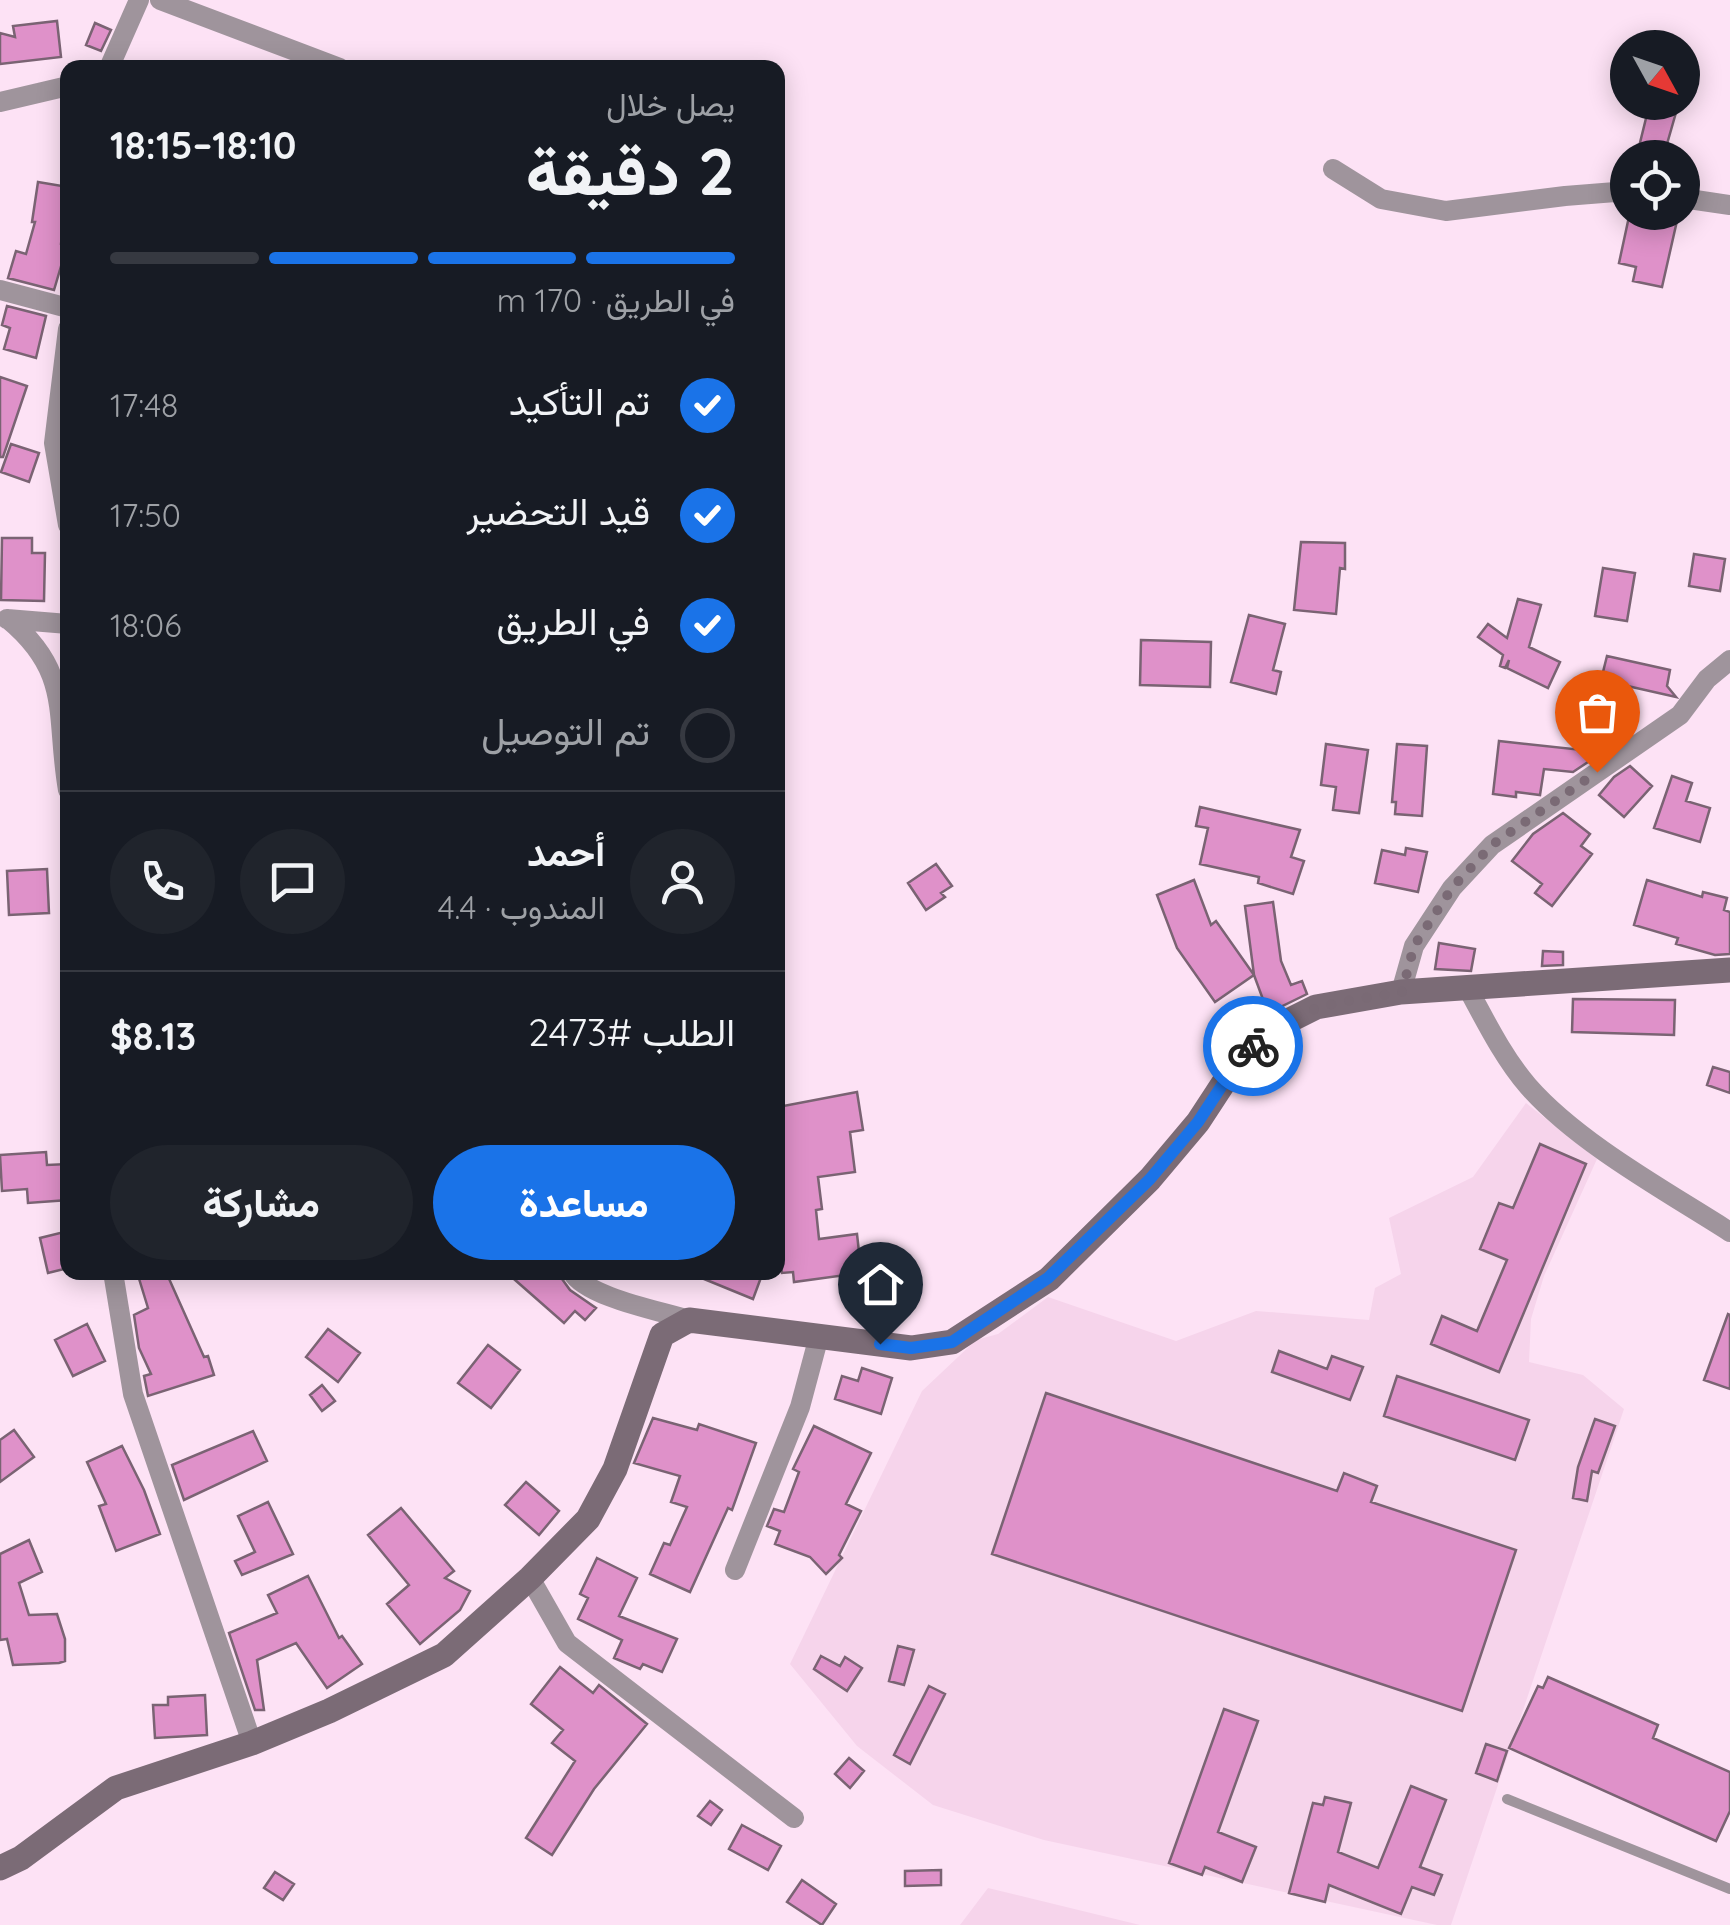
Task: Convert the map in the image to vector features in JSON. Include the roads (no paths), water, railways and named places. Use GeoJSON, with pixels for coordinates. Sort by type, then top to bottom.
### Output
{"type":"FeatureCollection","features":[{"type":"Feature","properties":{"kind":"street"},"geometry":{"type":"LineString","coordinates":[[113,60],[139,0]]}},
{"type":"Feature","properties":{"kind":"street"},"geometry":{"type":"LineString","coordinates":[[160,0],[319,60]]}},
{"type":"Feature","properties":{"kind":"street"},"geometry":{"type":"LineString","coordinates":[[0,102],[60,88]]}},
{"type":"Feature","properties":{"kind":"street"},"geometry":{"type":"LineString","coordinates":[[1333,169],[1381,198],[1446,211],[1610,192]]}},
{"type":"Feature","properties":{"kind":"street"},"geometry":{"type":"LineString","coordinates":[[1700,200],[1730,204]]}},
{"type":"Feature","properties":{"kind":"street"},"geometry":{"type":"LineString","coordinates":[[0,290],[60,306]]}},
{"type":"Feature","properties":{"kind":"street"},"geometry":{"type":"LineString","coordinates":[[60,394],[54,443],[60,478]]}},
{"type":"Feature","properties":{"kind":"street"},"geometry":{"type":"LineString","coordinates":[[4,618],[60,623]]}},
{"type":"Feature","properties":{"kind":"street"},"geometry":{"type":"LineString","coordinates":[[4,618],[33,640],[57,685],[60,714]]}},
{"type":"Feature","properties":{"kind":"street"},"geometry":{"type":"LineString","coordinates":[[1402,992],[1414,946],[1452,888],[1492,845],[1680,714],[1707,679],[1730,660]]}},
{"type":"Feature","properties":{"kind":"street"},"geometry":{"type":"LineString","coordinates":[[576,1280],[606,1295],[689,1320],[911,1348],[952,1342],[1048,1278],[1150,1179],[1198,1122],[1234,1067],[1266,1032],[1316,1007],[1402,992],[1730,970]]}},
{"type":"Feature","properties":{"kind":"street"},"geometry":{"type":"LineString","coordinates":[[1467,987],[1528,1086],[1594,1142],[1730,1232]]}},
{"type":"Feature","properties":{"kind":"street"},"geometry":{"type":"LineString","coordinates":[[114,1280],[133,1394],[252,1743]]}},
{"type":"Feature","properties":{"kind":"street"},"geometry":{"type":"LineString","coordinates":[[0,1868],[22,1858],[116,1788],[252,1743],[444,1654],[530,1578],[588,1518],[615,1469],[662,1335],[689,1320]]}},
{"type":"Feature","properties":{"kind":"street"},"geometry":{"type":"LineString","coordinates":[[736,1570],[800,1407],[819,1336]]}},
{"type":"Feature","properties":{"kind":"street"},"geometry":{"type":"LineString","coordinates":[[530,1578],[568,1643],[794,1818]]}},
{"type":"Feature","properties":{"kind":"lane"},"geometry":{"type":"LineString","coordinates":[[1508,1799],[1730,1889]]}}]}
